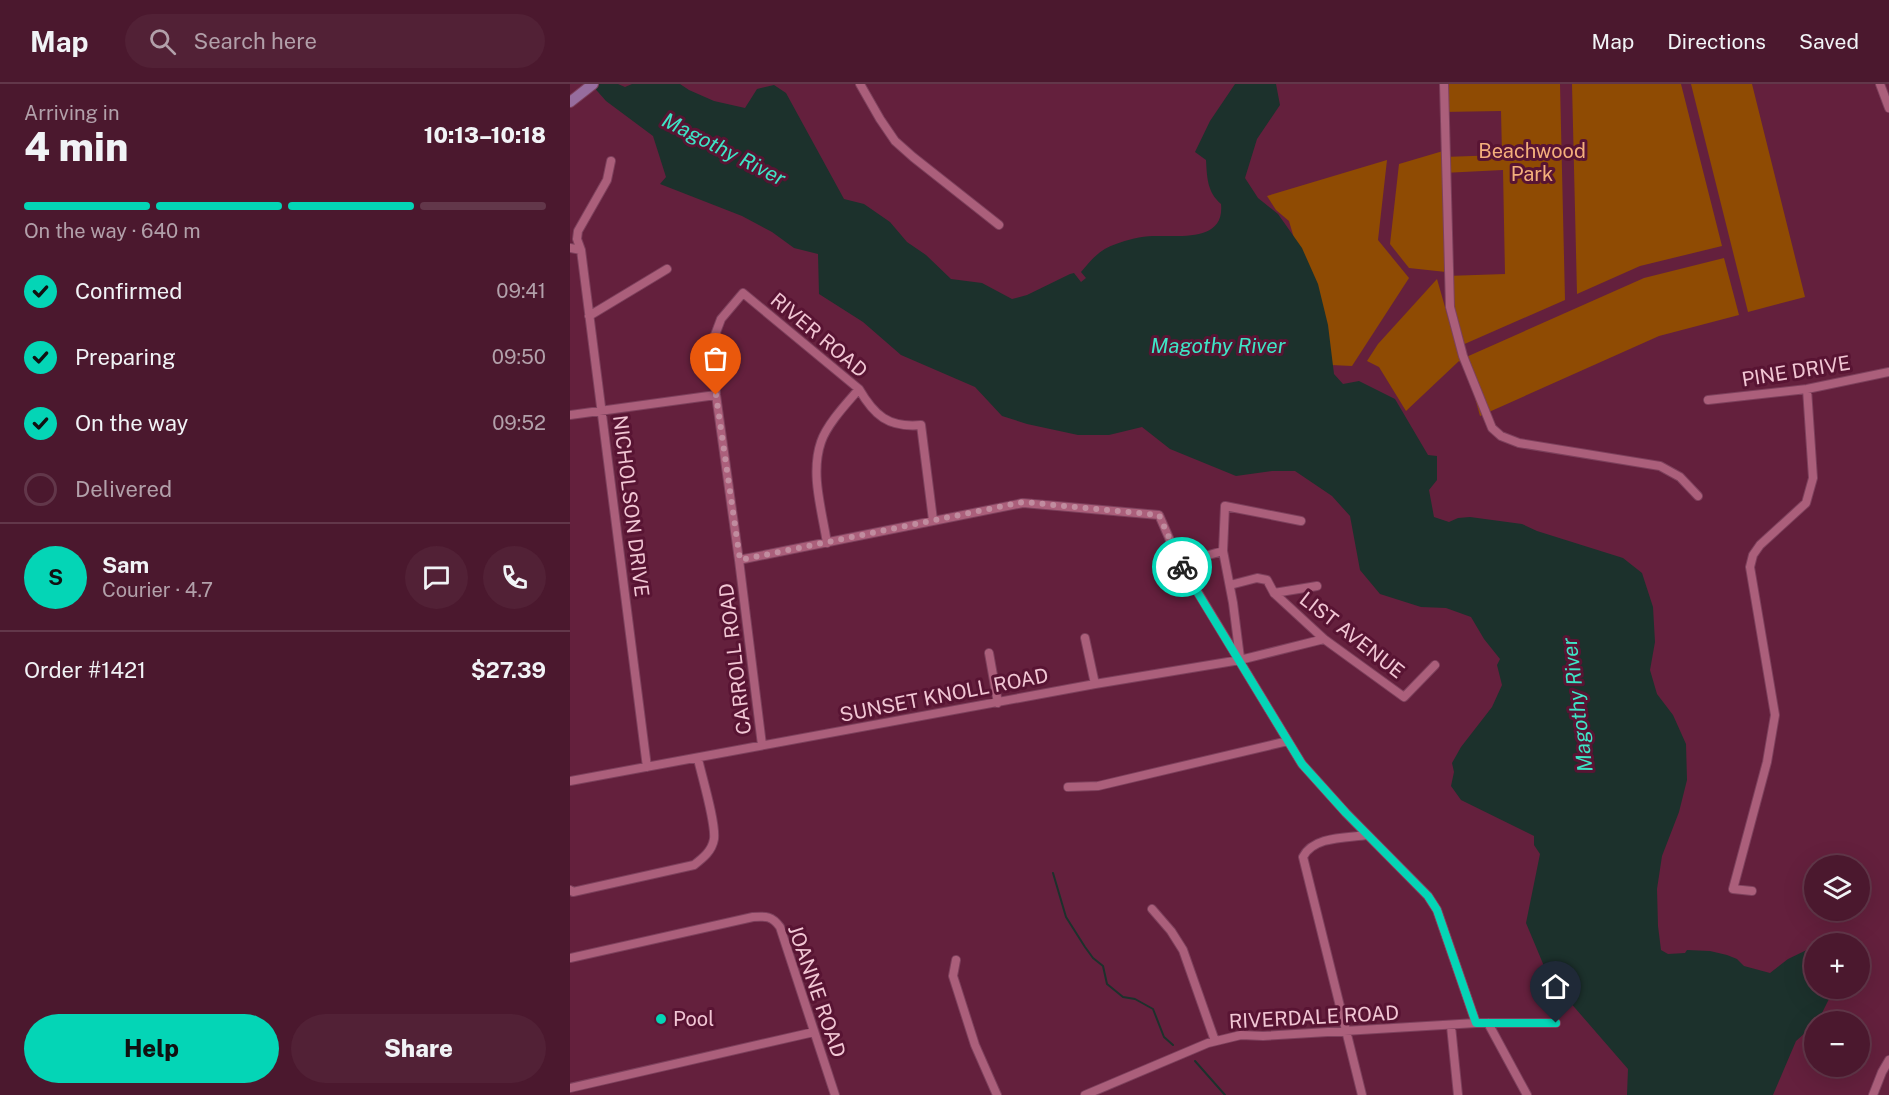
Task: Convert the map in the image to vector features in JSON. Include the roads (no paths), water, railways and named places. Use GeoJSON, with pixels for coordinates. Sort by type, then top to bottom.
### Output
{"type":"FeatureCollection","features":[{"type":"Feature","properties":{"kind":"main road"},"geometry":{"type":"LineString","coordinates":[[570,102],[593,84]]}},
{"type":"Feature","properties":{"kind":"street"},"geometry":{"type":"LineString","coordinates":[[860,84],[895,141],[999,225]]}},
{"type":"Feature","properties":{"kind":"street"},"geometry":{"type":"LineString","coordinates":[[1444,84],[1450,307],[1463,356],[1492,428],[1501,436],[1520,443],[1660,466],[1680,477],[1698,496]]}},
{"type":"Feature","properties":{"kind":"street"},"geometry":{"type":"LineString","coordinates":[[1880,84],[1889,108]]}},
{"type":"Feature","properties":{"kind":"street","name":"NICHOLSON DRIVE"},"geometry":{"type":"LineString","coordinates":[[611,162],[607,180],[578,231],[577,239],[581,249],[647,767]]}},
{"type":"Feature","properties":{"kind":"street"},"geometry":{"type":"LineString","coordinates":[[570,248],[581,249]]}},
{"type":"Feature","properties":{"kind":"street"},"geometry":{"type":"LineString","coordinates":[[589,316],[667,269]]}},
{"type":"Feature","properties":{"kind":"street","name":"RIVER ROAD"},"geometry":{"type":"LineString","coordinates":[[743,293],[859,388],[870,407],[885,420],[906,426],[921,425],[933,520]]}},
{"type":"Feature","properties":{"kind":"street","name":"CARROLL ROAD"},"geometry":{"type":"LineString","coordinates":[[743,293],[721,319],[712,343],[716,395],[740,560],[762,745]]}},
{"type":"Feature","properties":{"kind":"street","name":"PINE DRIVE"},"geometry":{"type":"LineString","coordinates":[[1708,400],[1807,388],[1889,372]]}},
{"type":"Feature","properties":{"kind":"street"},"geometry":{"type":"LineString","coordinates":[[827,543],[815,468],[821,440],[859,388]]}},
{"type":"Feature","properties":{"kind":"street"},"geometry":{"type":"LineString","coordinates":[[1752,891],[1733,889],[1767,762],[1775,715],[1750,567],[1753,555],[1760,545],[1806,503],[1813,478],[1807,388]]}},
{"type":"Feature","properties":{"kind":"street"},"geometry":{"type":"LineString","coordinates":[[570,415],[716,395]]}},
{"type":"Feature","properties":{"kind":"street"},"geometry":{"type":"LineString","coordinates":[[740,560],[1023,502],[1159,515],[1180,563],[1302,764],[1367,835],[1419,885],[1437,910],[1476,1023]]}},
{"type":"Feature","properties":{"kind":"street"},"geometry":{"type":"LineString","coordinates":[[1240,660],[1223,551],[1225,506],[1301,521]]}},
{"type":"Feature","properties":{"kind":"street"},"geometry":{"type":"LineString","coordinates":[[1180,563],[1223,551]]}},
{"type":"Feature","properties":{"kind":"street","name":"LIST AVENUE"},"geometry":{"type":"LineString","coordinates":[[1230,585],[1263,578],[1267,580],[1274,593],[1324,639],[1404,697],[1436,665]]}},
{"type":"Feature","properties":{"kind":"street"},"geometry":{"type":"LineString","coordinates":[[1274,593],[1317,586]]}},
{"type":"Feature","properties":{"kind":"street"},"geometry":{"type":"LineString","coordinates":[[1085,638],[1095,684]]}},
{"type":"Feature","properties":{"kind":"street","name":"SUNSET KNOLL ROAD"},"geometry":{"type":"LineString","coordinates":[[570,781],[1095,684],[1240,660],[1324,639]]}},
{"type":"Feature","properties":{"kind":"street"},"geometry":{"type":"LineString","coordinates":[[989,653],[998,703]]}},
{"type":"Feature","properties":{"kind":"street"},"geometry":{"type":"LineString","coordinates":[[1068,787],[1098,786],[1288,741]]}},
{"type":"Feature","properties":{"kind":"street"},"geometry":{"type":"LineString","coordinates":[[570,890],[573,892],[694,865],[706,856],[714,840],[713,824],[698,759]]}},
{"type":"Feature","properties":{"kind":"street"},"geometry":{"type":"LineString","coordinates":[[1362,1095],[1303,857],[1312,845],[1323,841],[1367,835]]}},
{"type":"Feature","properties":{"kind":"street"},"geometry":{"type":"LineString","coordinates":[[1152,909],[1171,931],[1183,950],[1215,1041]]}},
{"type":"Feature","properties":{"kind":"street","name":"JOANNE ROAD"},"geometry":{"type":"LineString","coordinates":[[570,958],[753,917],[769,916],[776,920],[780,927],[835,1095]]}},
{"type":"Feature","properties":{"kind":"street"},"geometry":{"type":"LineString","coordinates":[[956,960],[953,976],[975,1045],[997,1095]]}},
{"type":"Feature","properties":{"kind":"street","name":"RIVERDALE ROAD"},"geometry":{"type":"LineString","coordinates":[[1085,1095],[1215,1041],[1242,1035],[1263,1036],[1476,1023],[1556,1023]]}},
{"type":"Feature","properties":{"kind":"street"},"geometry":{"type":"LineString","coordinates":[[1488,1023],[1527,1095]]}},
{"type":"Feature","properties":{"kind":"street"},"geometry":{"type":"LineString","coordinates":[[1451,1026],[1458,1095]]}},
{"type":"Feature","properties":{"kind":"street"},"geometry":{"type":"LineString","coordinates":[[570,1088],[814,1032]]}},
{"type":"Feature","properties":{"kind":"street"},"geometry":{"type":"LineString","coordinates":[[1873,1095],[1889,1060]]}},
{"type":"Feature","properties":{"kind":"water","name":"Magothy River"},"geometry":{"type":"Polygon","coordinates":[[[591,84],[618,84],[625,87],[632,84],[680,84],[714,101],[745,108],[757,89],[774,85],[786,93],[844,199],[864,204],[890,222],[907,242],[926,255],[951,279],[982,283],[1012,299],[1027,295],[1074,273],[1081,282],[1086,278],[1081,272],[1088,263],[1110,246],[1144,237],[1186,236],[1208,231],[1220,217],[1221,204],[1210,189],[1206,160],[1195,152],[1210,121],[1235,84],[1276,84],[1280,105],[1257,139],[1245,178],[1258,198],[1278,214],[1302,248],[1318,284],[1328,325],[1334,374],[1343,384],[1359,381],[1395,399],[1428,455],[1437,456],[1437,480],[1429,490],[1434,517],[1449,522],[1458,518],[1470,517],[1522,524],[1537,531],[1623,558],[1642,573],[1653,607],[1655,642],[1650,670],[1657,694],[1673,715],[1686,744],[1687,780],[1679,812],[1662,856],[1657,889],[1661,950],[1668,954],[1685,953],[1687,950],[1710,951],[1737,959],[1744,966],[1770,973],[1788,959],[1804,951],[1804,999],[1829,999],[1823,1011],[1804,1011],[1804,1034],[1796,1041],[1773,1095],[1627,1095],[1628,1069],[1549,978],[1526,923],[1540,854],[1534,845],[1534,836],[1461,800],[1451,786],[1454,772],[1452,763],[1461,747],[1492,707],[1502,685],[1497,665],[1500,659],[1484,639],[1471,617],[1446,608],[1421,607],[1380,594],[1360,570],[1350,516],[1332,496],[1295,471],[1272,471],[1236,476],[1170,449],[1142,427],[1109,435],[1078,435],[1002,416],[975,387],[901,355],[863,322],[819,294],[818,254],[794,248],[772,232],[742,216],[660,184],[666,177],[653,136],[606,101],[591,84]]]}},
{"type":"Feature","properties":{"kind":"waterway"},"geometry":{"type":"LineString","coordinates":[[1053,873],[1066,917],[1093,958],[1103,966],[1107,984],[1123,997],[1135,999],[1153,1009],[1164,1037],[1173,1045]]}},
{"type":"Feature","properties":{"kind":"waterway"},"geometry":{"type":"LineString","coordinates":[[1195,1061],[1225,1095]]}},
{"type":"Feature","properties":{"kind":"place","name":"Pool"},"geometry":{"type":"Point","coordinates":[661,1019]}},
{"type":"Feature","properties":{"kind":"park label","name":"Beachwood Park"},"geometry":{"type":"Point","coordinates":[1532,162]}}]}
